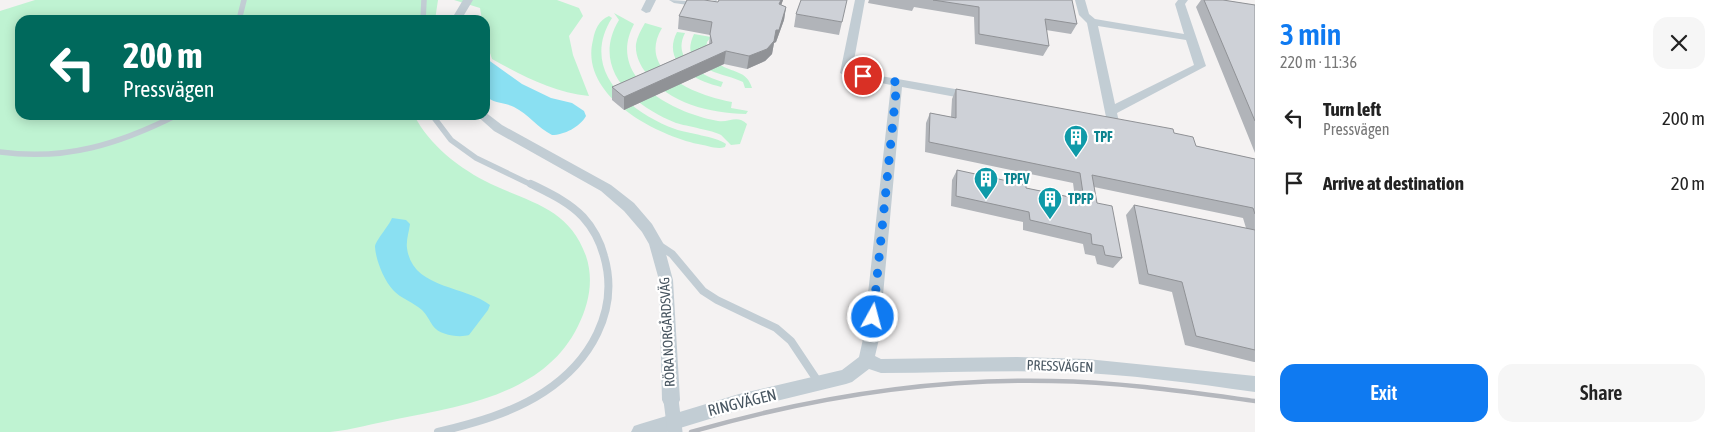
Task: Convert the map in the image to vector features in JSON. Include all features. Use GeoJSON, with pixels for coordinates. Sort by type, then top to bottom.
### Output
{"type":"FeatureCollection","features":[{"type":"Feature","properties":{"kind":"street"},"geometry":{"type":"LineString","coordinates":[[459,15],[468,0]]}},
{"type":"Feature","properties":{"kind":"street"},"geometry":{"type":"LineString","coordinates":[[646,10],[651,0]]}},
{"type":"Feature","properties":{"kind":"street"},"geometry":{"type":"LineString","coordinates":[[674,0],[709,5],[712,0]]}},
{"type":"Feature","properties":{"kind":"street"},"geometry":{"type":"LineString","coordinates":[[860,0],[846,73],[986,99]]}},
{"type":"Feature","properties":{"kind":"street"},"geometry":{"type":"LineString","coordinates":[[1080,0],[1084,15],[1092,22],[1191,38]]}},
{"type":"Feature","properties":{"kind":"street"},"geometry":{"type":"LineString","coordinates":[[1111,111],[1165,82],[1200,66],[1180,4],[1183,0]]}},
{"type":"Feature","properties":{"kind":"street"},"geometry":{"type":"LineString","coordinates":[[1092,22],[1113,122],[1094,119]]}},
{"type":"Feature","properties":{"kind":"street"},"geometry":{"type":"LineString","coordinates":[[866,360],[870,339],[897,82]]}},
{"type":"Feature","properties":{"kind":"street","name":"RÖRA NORGÅRDSVÄG"},"geometry":{"type":"LineString","coordinates":[[488,120],[498,128],[606,188],[640,219],[656,243],[666,280],[671,400],[675,432]]}},
{"type":"Feature","properties":{"kind":"street","name":"RINGVÄGEN"},"geometry":{"type":"LineString","coordinates":[[640,432],[732,404],[846,377],[859,368],[866,360]]}},
{"type":"Feature","properties":{"kind":"street","name":"PRESSVÄGEN"},"geometry":{"type":"LineString","coordinates":[[866,360],[881,366],[1013,364],[1151,370],[1255,384]]}},
{"type":"Feature","properties":{"kind":"lane"},"geometry":{"type":"LineString","coordinates":[[240,15],[244,0]]}},
{"type":"Feature","properties":{"kind":"lane"},"geometry":{"type":"LineString","coordinates":[[424,0],[424,15]]}},
{"type":"Feature","properties":{"kind":"lane"},"geometry":{"type":"LineString","coordinates":[[0,152],[38,155],[82,150],[125,139],[166,120]]}},
{"type":"Feature","properties":{"kind":"lane"},"geometry":{"type":"LineString","coordinates":[[436,120],[448,135],[482,161],[555,195],[582,215],[596,232],[602,243],[607,258],[610,280],[608,305],[600,329],[582,358],[562,378],[533,400],[507,413],[438,432]]}},
{"type":"Feature","properties":{"kind":"lane"},"geometry":{"type":"LineString","coordinates":[[656,243],[672,254],[703,291],[717,300],[776,328],[803,355],[819,383]]}},
{"type":"Feature","properties":{"kind":"green space"},"geometry":{"type":"Polygon","coordinates":[[[35,0],[438,0],[436,15],[15,15],[15,120],[417,120],[437,146],[468,171],[491,184],[547,209],[570,227],[579,240],[586,256],[590,274],[587,301],[578,326],[563,349],[545,367],[524,382],[500,393],[448,409],[347,430],[330,432],[0,432],[0,11],[35,0]]]}},
{"type":"Feature","properties":{"kind":"green space"},"geometry":{"type":"Polygon","coordinates":[[[454,0],[557,0],[579,8],[583,16],[569,36],[573,55],[589,96],[551,87],[492,59],[490,53],[490,15],[481,15],[480,8],[454,0]]]}},
{"type":"Feature","properties":{"kind":"green space"},"geometry":{"type":"Polygon","coordinates":[[[614,13],[634,24],[627,44],[629,61],[636,77],[664,101],[682,110],[718,121],[736,119],[743,121],[747,124],[740,144],[731,145],[718,133],[676,123],[660,116],[631,96],[620,83],[613,69],[610,54],[611,38],[619,20],[614,13]]]}},
{"type":"Feature","properties":{"kind":"green space"},"geometry":{"type":"Polygon","coordinates":[[[609,16],[612,18],[603,37],[601,55],[605,71],[614,87],[641,112],[675,129],[721,141],[726,144],[725,147],[715,148],[698,144],[661,131],[624,109],[608,94],[597,78],[592,60],[593,40],[596,29],[600,22],[609,16]]]}},
{"type":"Feature","properties":{"kind":"green space"},"geometry":{"type":"Polygon","coordinates":[[[645,23],[662,28],[656,44],[657,58],[664,70],[674,80],[703,94],[732,102],[731,108],[748,111],[746,114],[718,112],[691,105],[655,84],[642,67],[636,52],[637,39],[645,23]]]}},
{"type":"Feature","properties":{"kind":"green space"},"geometry":{"type":"Polygon","coordinates":[[[677,32],[685,33],[682,51],[685,59],[706,76],[723,82],[721,87],[701,80],[683,69],[673,53],[673,43],[677,32]]]}},
{"type":"Feature","properties":{"kind":"green space"},"geometry":{"type":"Polygon","coordinates":[[[694,34],[711,37],[707,42],[706,49],[715,61],[743,75],[750,82],[752,88],[745,88],[743,82],[704,68],[696,62],[690,46],[694,34]]]}},
{"type":"Feature","properties":{"kind":"water"},"geometry":{"type":"Polygon","coordinates":[[[490,61],[522,84],[551,98],[572,103],[584,111],[586,116],[580,124],[571,130],[562,134],[552,135],[519,110],[510,105],[490,99],[490,61]]]}},
{"type":"Feature","properties":{"kind":"water"},"geometry":{"type":"Polygon","coordinates":[[[392,218],[406,220],[410,224],[407,248],[411,261],[418,271],[429,279],[479,298],[490,305],[469,335],[455,336],[440,332],[433,326],[422,310],[399,295],[390,286],[379,264],[375,247],[392,218]]]}},
{"type":"Feature","properties":{"kind":"building"},"geometry":{"type":"Polygon","coordinates":[[[687,0],[718,2],[719,0],[781,0],[779,4],[786,7],[779,30],[776,30],[774,41],[767,49],[749,56],[726,51],[624,97],[612,87],[712,43],[710,34],[712,22],[679,16],[687,0]]]}},
{"type":"Feature","properties":{"kind":"building"},"geometry":{"type":"Polygon","coordinates":[[[801,0],[847,0],[842,22],[796,14],[801,0]]]}},
{"type":"Feature","properties":{"kind":"building"},"geometry":{"type":"Polygon","coordinates":[[[933,0],[1072,0],[1077,24],[1045,19],[1049,46],[979,34],[979,7],[933,0]]]}},
{"type":"Feature","properties":{"kind":"building"},"geometry":{"type":"Polygon","coordinates":[[[1204,0],[1223,0],[1255,5],[1255,121],[1204,0]]]}},
{"type":"Feature","properties":{"kind":"building"},"geometry":{"type":"Polygon","coordinates":[[[956,89],[1173,129],[1174,133],[1193,137],[1196,146],[1255,159],[1255,214],[1253,208],[1092,175],[1097,203],[1112,206],[1122,258],[1105,255],[1103,246],[1092,244],[1091,234],[1030,220],[1029,212],[956,196],[957,170],[1026,185],[1026,188],[1084,200],[1080,173],[929,142],[930,113],[956,118],[956,89]]]}},
{"type":"Feature","properties":{"kind":"building"},"geometry":{"type":"Polygon","coordinates":[[[1134,205],[1255,230],[1255,350],[1196,336],[1182,282],[1148,274],[1134,205]]]}},
{"type":"Feature","properties":{"kind":"railway"},"geometry":{"type":"LineString","coordinates":[[691,432],[780,409],[825,400],[915,387],[960,383],[1006,381],[1103,383],[1255,401]]}},
{"type":"Feature","properties":{"kind":"place","name":"TPF"},"geometry":{"type":"Point","coordinates":[1076,158]}},
{"type":"Feature","properties":{"kind":"place","name":"TPFV"},"geometry":{"type":"Point","coordinates":[986,200]}},
{"type":"Feature","properties":{"kind":"place","name":"TPFP"},"geometry":{"type":"Point","coordinates":[1050,220]}},
{"type":"Feature","properties":{"kind":"route"},"geometry":{"type":"LineString","coordinates":[[863,76],[897,82],[873,317]]}}]}
